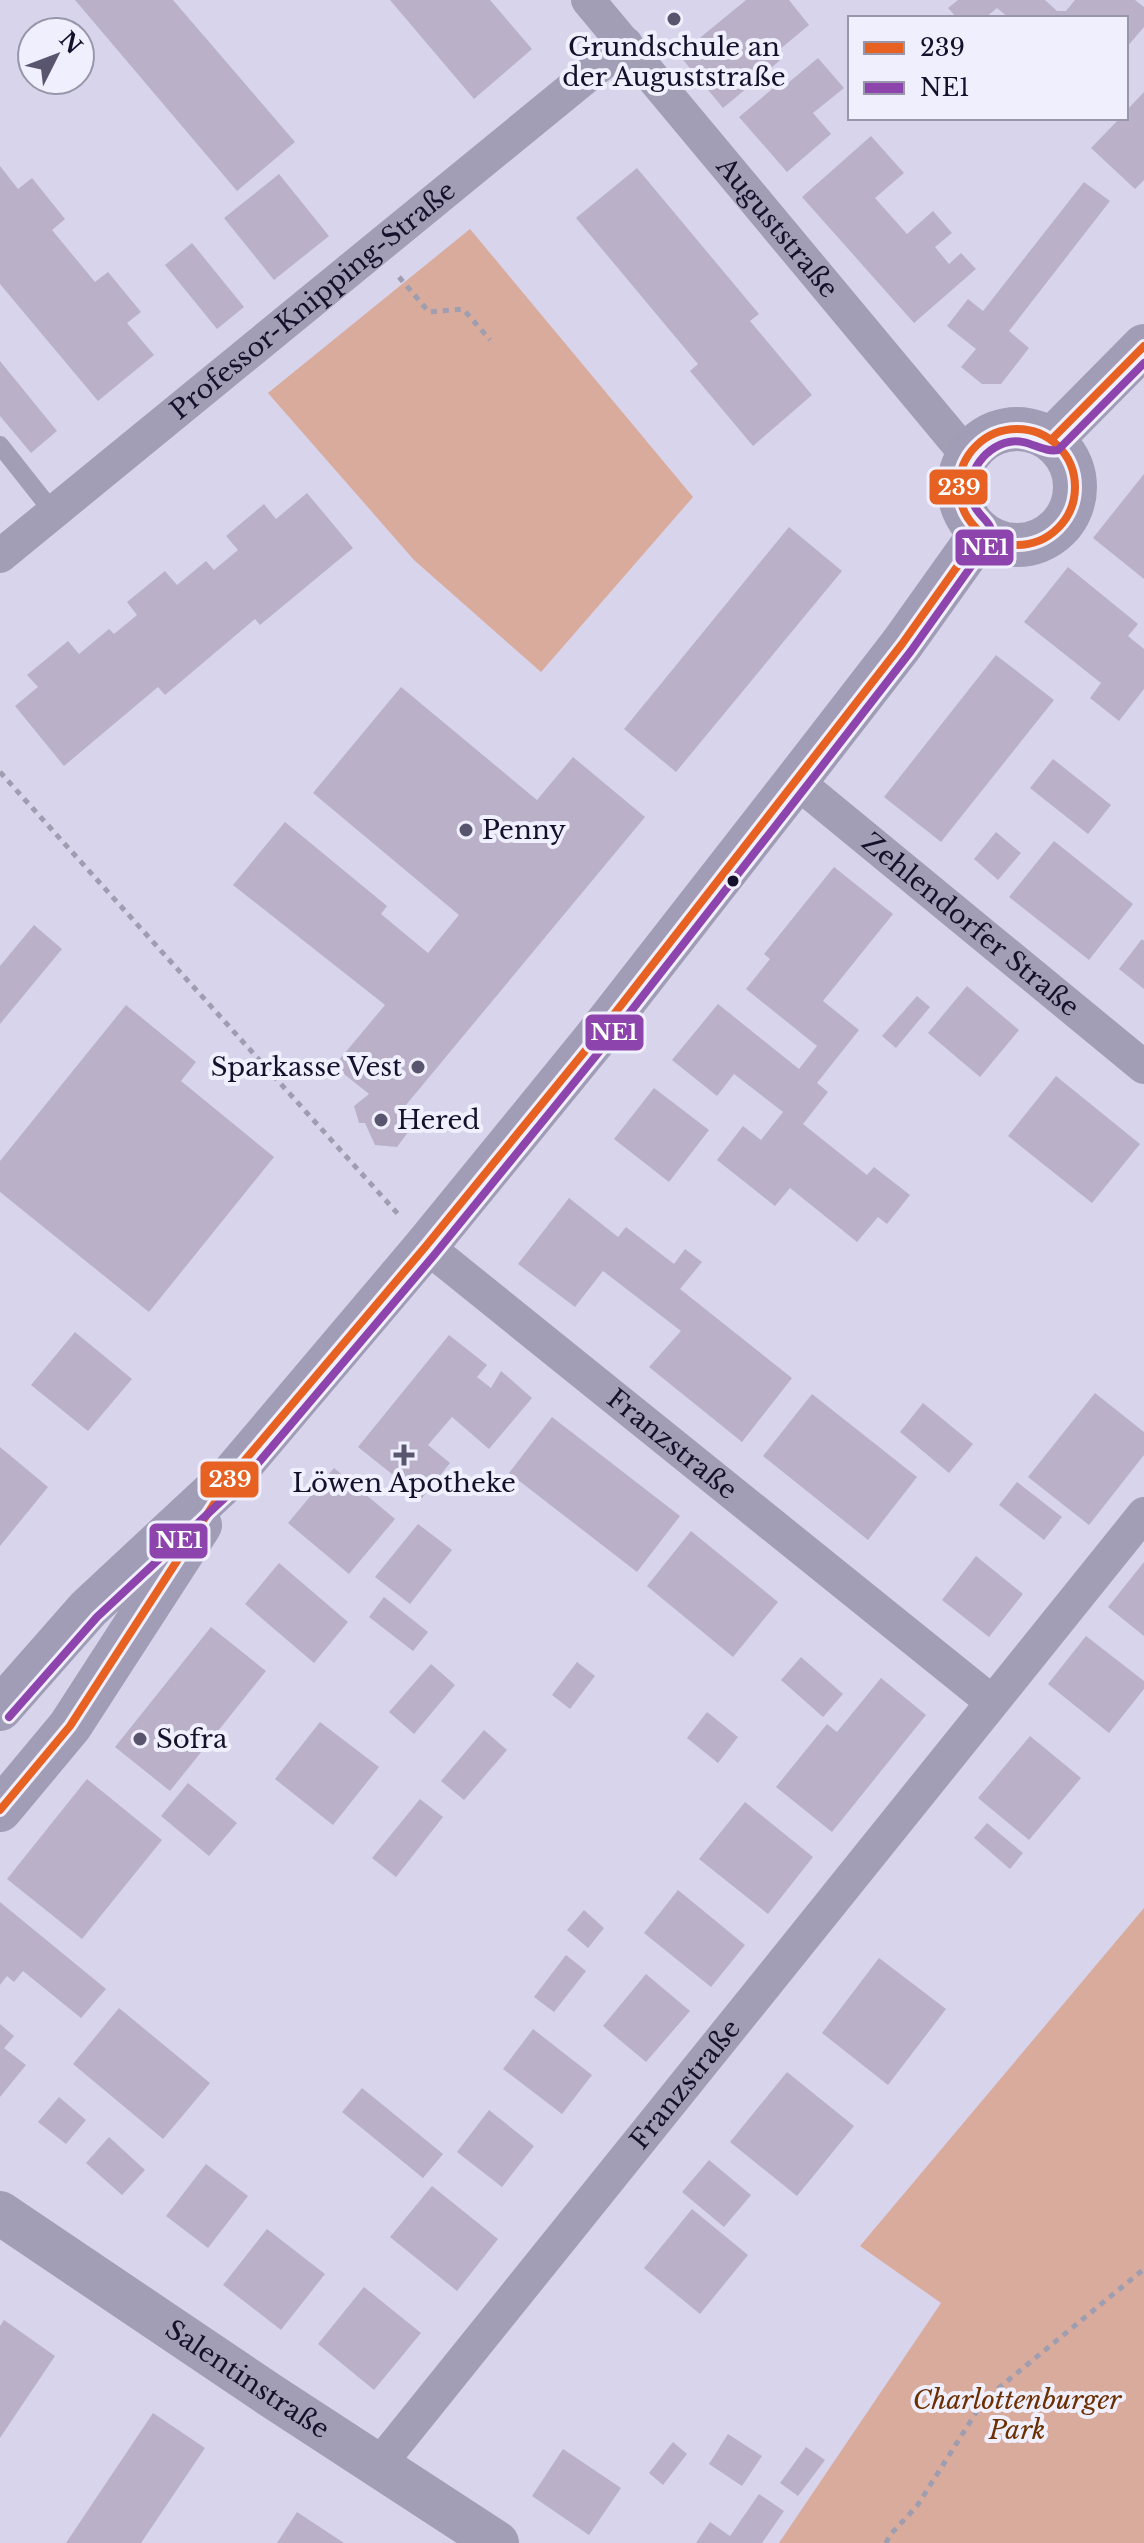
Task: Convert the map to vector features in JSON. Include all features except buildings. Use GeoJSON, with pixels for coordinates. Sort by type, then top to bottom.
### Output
{"type":"FeatureCollection","features":[{"type":"Feature","properties":{"kind":"main road"},"geometry":{"type":"LineString","coordinates":[[1052,439],[1144,346]]}},
{"type":"Feature","properties":{"kind":"main road"},"geometry":{"type":"LineString","coordinates":[[1006,429],[1030,429],[1052,439],[1065,453],[1073,470],[1075,488],[1072,506],[1064,523],[1034,544],[1016,546],[997,542],[981,533],[969,521],[961,506],[959,471],[967,455],[984,438],[1006,429]]}},
{"type":"Feature","properties":{"kind":"main road"},"geometry":{"type":"LineString","coordinates":[[0,1709],[88,1609],[234,1473],[426,1246],[594,1040],[796,781],[902,644],[981,533]]}},
{"type":"Feature","properties":{"kind":"main road"},"geometry":{"type":"LineString","coordinates":[[0,1810],[70,1726],[234,1473]]}},
{"type":"Feature","properties":{"kind":"street","name":"Auguststraße"},"geometry":{"type":"LineString","coordinates":[[588,0],[923,406],[967,455]]}},
{"type":"Feature","properties":{"kind":"street","name":"Professor-Knipping-Straße"},"geometry":{"type":"LineString","coordinates":[[0,556],[626,44]]}},
{"type":"Feature","properties":{"kind":"street","name":"Zehlendorfer Straße"},"geometry":{"type":"LineString","coordinates":[[796,781],[1144,1067]]}},
{"type":"Feature","properties":{"kind":"street","name":"Franzstraße"},"geometry":{"type":"LineString","coordinates":[[426,1246],[992,1702]]}},
{"type":"Feature","properties":{"kind":"street","name":"Franzstraße"},"geometry":{"type":"LineString","coordinates":[[378,2466],[1144,1514]]}},
{"type":"Feature","properties":{"kind":"street","name":"Salentinstraße"},"geometry":{"type":"LineString","coordinates":[[0,2213],[497,2543]]}},
{"type":"Feature","properties":{"kind":"lane"},"geometry":{"type":"LineString","coordinates":[[0,445],[53,512]]}},
{"type":"Feature","properties":{"kind":"path"},"geometry":{"type":"LineString","coordinates":[[375,249],[429,312],[463,309],[490,340]]}},
{"type":"Feature","properties":{"kind":"path"},"geometry":{"type":"LineString","coordinates":[[0,772],[426,1246]]}},
{"type":"Feature","properties":{"kind":"path"},"geometry":{"type":"LineString","coordinates":[[886,2543],[917,2506],[984,2400],[1144,2269]]}},
{"type":"Feature","properties":{"kind":"green space"},"geometry":{"type":"Polygon","coordinates":[[[470,229],[693,497],[541,672],[414,560],[268,393],[470,229]]]}},
{"type":"Feature","properties":{"kind":"green space","name":"Charlottenburger Park"},"geometry":{"type":"Polygon","coordinates":[[[1144,1908],[1144,2543],[779,2543],[941,2303],[860,2246],[1144,1908]]]}},
{"type":"Feature","properties":{"kind":"transit line","name":"239"},"geometry":{"type":"LineString","coordinates":[[1052,439],[1144,346]]}},
{"type":"Feature","properties":{"kind":"transit line","name":"NE1"},"geometry":{"type":"LineString","coordinates":[[9,1717],[97,1617],[243,1481],[435,1254],[603,1047],[911,651],[992,537],[990,527],[976,509],[971,495],[973,475],[983,457],[999,445],[1016,441],[1058,450],[1144,363]]}},
{"type":"Feature","properties":{"kind":"transit line","name":"239"},"geometry":{"type":"LineString","coordinates":[[1017,429],[1039,433],[1058,446],[1071,465],[1075,487],[1071,509],[1058,528],[1039,541],[1017,545],[995,541],[976,528],[963,509],[959,487],[963,465],[976,446],[995,433],[1017,429]]}},
{"type":"Feature","properties":{"kind":"transit line","name":"239"},"geometry":{"type":"LineString","coordinates":[[0,1810],[70,1726],[234,1473],[426,1246],[594,1040],[902,644],[981,533]]}},
{"type":"Feature","properties":{"kind":"place","name":"Grundschule an der Auguststraße"},"geometry":{"type":"Point","coordinates":[674,19]}},
{"type":"Feature","properties":{"kind":"place","name":"Penny"},"geometry":{"type":"Point","coordinates":[466,830]}},
{"type":"Feature","properties":{"kind":"place","name":"Sparkasse Vest"},"geometry":{"type":"Point","coordinates":[418,1067]}},
{"type":"Feature","properties":{"kind":"place","name":"Hered"},"geometry":{"type":"Point","coordinates":[381,1120]}},
{"type":"Feature","properties":{"kind":"place","name":"Löwen Apotheke"},"geometry":{"type":"Point","coordinates":[404,1455]}},
{"type":"Feature","properties":{"kind":"place","name":"Sofra"},"geometry":{"type":"Point","coordinates":[140,1739]}}]}
